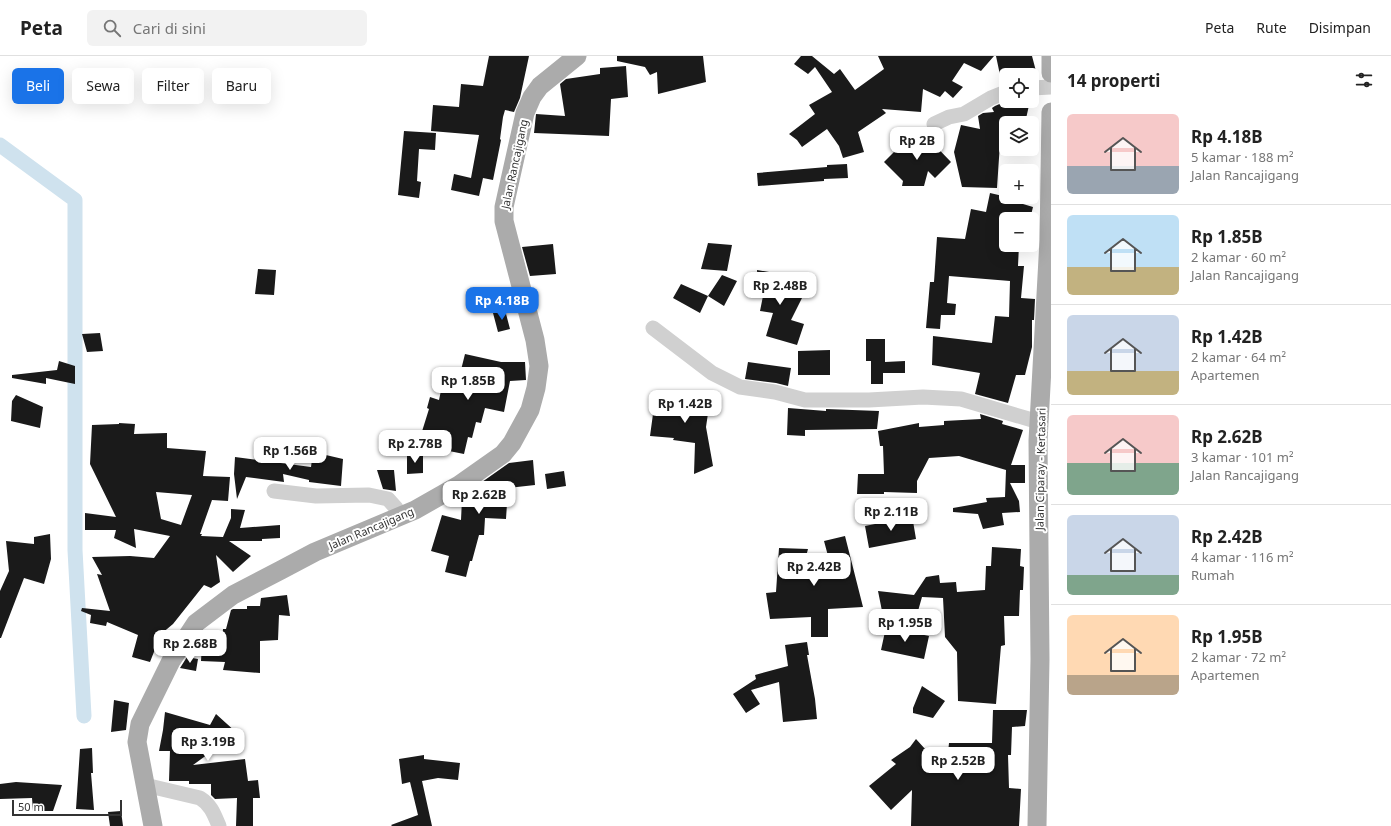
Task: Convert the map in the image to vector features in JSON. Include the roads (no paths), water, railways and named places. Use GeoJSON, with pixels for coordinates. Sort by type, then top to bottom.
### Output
{"type":"FeatureCollection","features":[{"type":"Feature","properties":{"kind":"main road","name":"Jalan Rancajigang"},"geometry":{"type":"LineString","coordinates":[[154,826],[137,742],[140,724],[171,661],[196,623],[233,595],[315,552],[415,510],[459,486],[503,454],[512,443],[530,410],[536,388],[539,366],[535,340],[504,221],[504,207],[525,113],[532,97],[540,86],[577,56]]}},
{"type":"Feature","properties":{"kind":"main road"},"geometry":{"type":"LineString","coordinates":[[1050,56],[1051,73]]}},
{"type":"Feature","properties":{"kind":"main road","name":"Jalan Ciparay - Kertasari"},"geometry":{"type":"LineString","coordinates":[[1038,826],[1040,659],[1039,422],[1049,240],[1051,112]]}},
{"type":"Feature","properties":{"kind":"street"},"geometry":{"type":"LineString","coordinates":[[1039,88],[1051,87]]}},
{"type":"Feature","properties":{"kind":"street"},"geometry":{"type":"LineString","coordinates":[[934,124],[949,117],[964,114],[999,95]]}},
{"type":"Feature","properties":{"kind":"street"},"geometry":{"type":"LineString","coordinates":[[654,328],[712,373],[740,387],[775,392],[805,400],[868,400],[923,397],[961,399],[1039,422]]}},
{"type":"Feature","properties":{"kind":"street"},"geometry":{"type":"LineString","coordinates":[[274,491],[316,496],[370,495],[388,499],[396,508],[400,516]]}},
{"type":"Feature","properties":{"kind":"street"},"geometry":{"type":"LineString","coordinates":[[145,785],[200,798],[210,807],[219,826]]}},
{"type":"Feature","properties":{"kind":"waterway"},"geometry":{"type":"LineString","coordinates":[[0,145],[75,200],[75,550],[84,716]]}}]}
